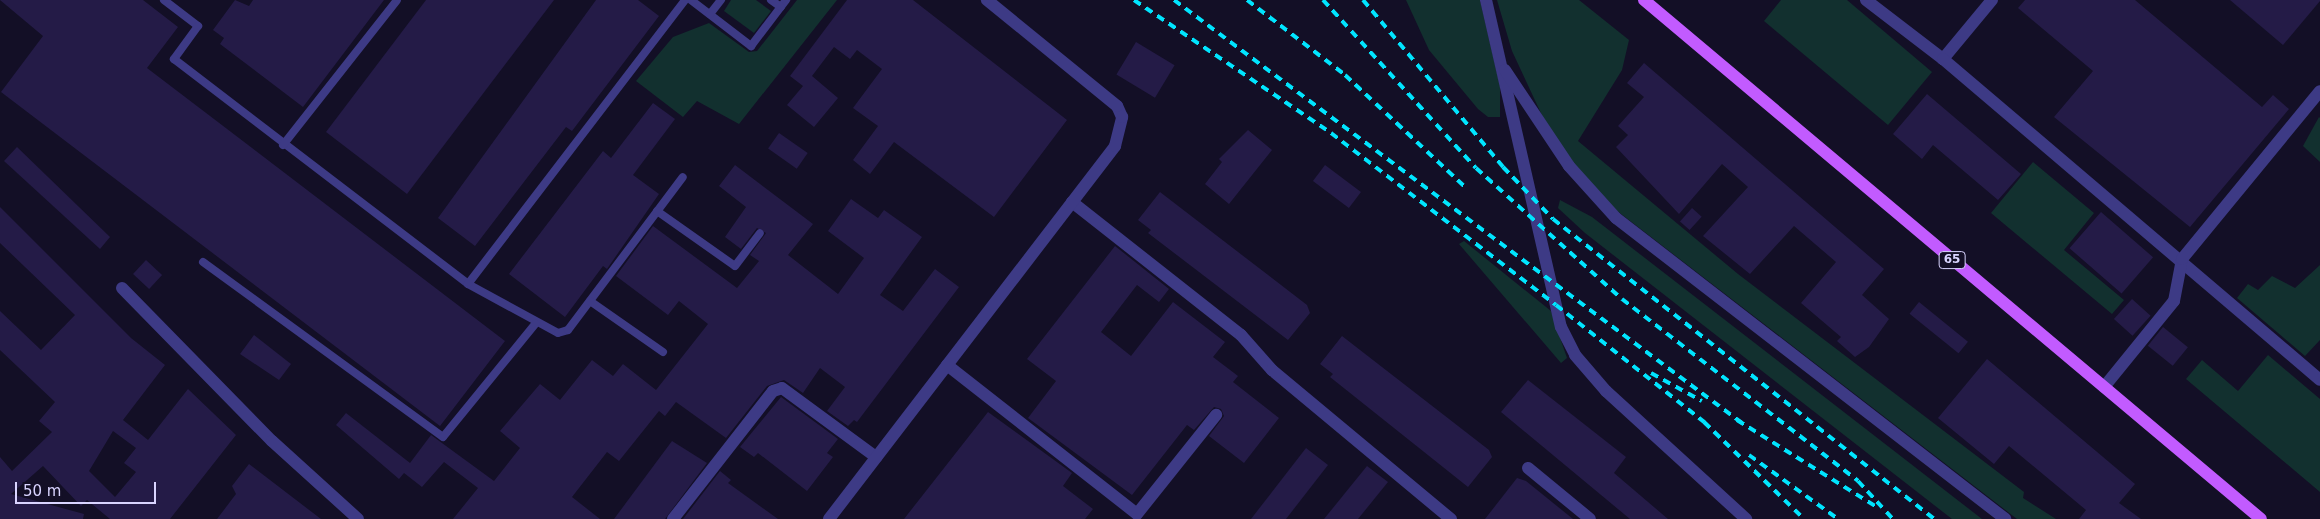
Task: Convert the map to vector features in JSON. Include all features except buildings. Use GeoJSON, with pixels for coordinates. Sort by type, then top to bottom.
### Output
{"type":"FeatureCollection","features":[{"type":"Feature","properties":{"kind":"main road","name":"65"},"geometry":{"type":"LineString","coordinates":[[1644,0],[2261,519]]}},
{"type":"Feature","properties":{"kind":"street"},"geometry":{"type":"LineString","coordinates":[[829,519],[1115,146],[1122,117],[1117,106],[988,0]]}},
{"type":"Feature","properties":{"kind":"street"},"geometry":{"type":"LineString","coordinates":[[1486,0],[1505,70],[1561,327],[1575,355],[1606,391],[1746,519]]}},
{"type":"Feature","properties":{"kind":"street"},"geometry":{"type":"LineString","coordinates":[[1866,0],[1944,59],[2182,259],[2320,380]]}},
{"type":"Feature","properties":{"kind":"street"},"geometry":{"type":"LineString","coordinates":[[1944,59],[1992,0]]}},
{"type":"Feature","properties":{"kind":"street"},"geometry":{"type":"LineString","coordinates":[[1505,70],[1569,166],[1616,218],[2005,519]]}},
{"type":"Feature","properties":{"kind":"street"},"geometry":{"type":"LineString","coordinates":[[2104,387],[2174,301],[2182,259],[2320,92]]}},
{"type":"Feature","properties":{"kind":"street"},"geometry":{"type":"LineString","coordinates":[[1072,202],[1242,335],[1272,370],[1452,519]]}},
{"type":"Feature","properties":{"kind":"street"},"geometry":{"type":"LineString","coordinates":[[122,288],[272,441],[358,519]]}},
{"type":"Feature","properties":{"kind":"street"},"geometry":{"type":"LineString","coordinates":[[947,365],[1137,514],[1216,415]]}},
{"type":"Feature","properties":{"kind":"street"},"geometry":{"type":"LineString","coordinates":[[673,519],[772,391],[782,388],[876,457]]}},
{"type":"Feature","properties":{"kind":"street"},"geometry":{"type":"LineString","coordinates":[[1528,468],[1590,519]]}},
{"type":"Feature","properties":{"kind":"lane"},"geometry":{"type":"LineString","coordinates":[[164,0],[198,26],[174,59],[468,284],[535,324],[558,333],[568,330],[683,177]]}},
{"type":"Feature","properties":{"kind":"lane"},"geometry":{"type":"LineString","coordinates":[[283,144],[397,0]]}},
{"type":"Feature","properties":{"kind":"lane"},"geometry":{"type":"LineString","coordinates":[[468,284],[685,0]]}},
{"type":"Feature","properties":{"kind":"lane"},"geometry":{"type":"LineString","coordinates":[[691,0],[751,46],[786,0]]}},
{"type":"Feature","properties":{"kind":"lane"},"geometry":{"type":"LineString","coordinates":[[710,14],[721,0]]}},
{"type":"Feature","properties":{"kind":"lane"},"geometry":{"type":"LineString","coordinates":[[772,0],[781,7]]}},
{"type":"Feature","properties":{"kind":"lane"},"geometry":{"type":"LineString","coordinates":[[657,211],[735,266],[760,233]]}},
{"type":"Feature","properties":{"kind":"lane"},"geometry":{"type":"LineString","coordinates":[[203,262],[443,437],[535,324]]}},
{"type":"Feature","properties":{"kind":"lane"},"geometry":{"type":"LineString","coordinates":[[590,301],[663,352]]}},
{"type":"Feature","properties":{"kind":"green space"},"geometry":{"type":"Polygon","coordinates":[[[731,0],[756,0],[771,11],[754,33],[724,11],[731,0]]]}},
{"type":"Feature","properties":{"kind":"green space"},"geometry":{"type":"Polygon","coordinates":[[[797,0],[837,0],[739,124],[697,101],[683,117],[636,81],[673,37],[709,23],[749,52],[757,51],[797,0]]]}},
{"type":"Feature","properties":{"kind":"green space"},"geometry":{"type":"Polygon","coordinates":[[[1406,0],[1480,0],[1500,86],[1500,117],[1488,117],[1478,109],[1429,50],[1406,0]]]}},
{"type":"Feature","properties":{"kind":"green space"},"geometry":{"type":"Polygon","coordinates":[[[1497,0],[1579,0],[1629,40],[1622,70],[1578,141],[1738,274],[2024,492],[2023,498],[2056,519],[2017,519],[1616,210],[1575,165],[1546,124],[1512,51],[1497,0]]]}},
{"type":"Feature","properties":{"kind":"green space"},"geometry":{"type":"Polygon","coordinates":[[[1781,0],[1847,0],[1932,72],[1888,125],[1764,21],[1781,0]]]}},
{"type":"Feature","properties":{"kind":"green space"},"geometry":{"type":"Polygon","coordinates":[[[2320,118],[2320,162],[2303,146],[2320,118]]]}},
{"type":"Feature","properties":{"kind":"green space"},"geometry":{"type":"Polygon","coordinates":[[[2033,162],[2094,213],[2064,250],[2124,300],[2112,314],[1991,213],[2033,162]]]}},
{"type":"Feature","properties":{"kind":"green space"},"geometry":{"type":"Polygon","coordinates":[[[1560,200],[1592,217],[1982,519],[1952,519],[1585,233],[1558,208],[1560,200]]]}},
{"type":"Feature","properties":{"kind":"green space"},"geometry":{"type":"Polygon","coordinates":[[[1464,241],[1551,311],[1567,358],[1561,363],[1459,244],[1464,241]]]}},
{"type":"Feature","properties":{"kind":"green space"},"geometry":{"type":"Polygon","coordinates":[[[2320,265],[2320,340],[2305,356],[2237,298],[2248,284],[2258,290],[2272,276],[2295,288],[2320,265]]]}},
{"type":"Feature","properties":{"kind":"green space"},"geometry":{"type":"Polygon","coordinates":[[[2268,355],[2320,399],[2320,492],[2186,379],[2202,360],[2238,391],[2268,355]]]}},
{"type":"Feature","properties":{"kind":"railway"},"geometry":{"type":"LineString","coordinates":[[1134,0],[1331,133],[1556,305],[1704,422],[1804,519]]}},
{"type":"Feature","properties":{"kind":"railway"},"geometry":{"type":"LineString","coordinates":[[1174,0],[1742,423]]}},
{"type":"Feature","properties":{"kind":"railway"},"geometry":{"type":"LineString","coordinates":[[1247,0],[1345,75],[1466,188]]}},
{"type":"Feature","properties":{"kind":"railway"},"geometry":{"type":"LineString","coordinates":[[1323,0],[1476,168],[1622,299],[1858,481],[1893,519]]}},
{"type":"Feature","properties":{"kind":"railway"},"geometry":{"type":"LineString","coordinates":[[1363,0],[1503,167],[1553,219],[1934,519]]}},
{"type":"Feature","properties":{"kind":"railway"},"geometry":{"type":"LineString","coordinates":[[1651,373],[1702,401]]}},
{"type":"Feature","properties":{"kind":"railway"},"geometry":{"type":"LineString","coordinates":[[1737,420],[1875,506]]}},
{"type":"Feature","properties":{"kind":"railway"},"geometry":{"type":"LineString","coordinates":[[1749,455],[1838,519]]}}]}
